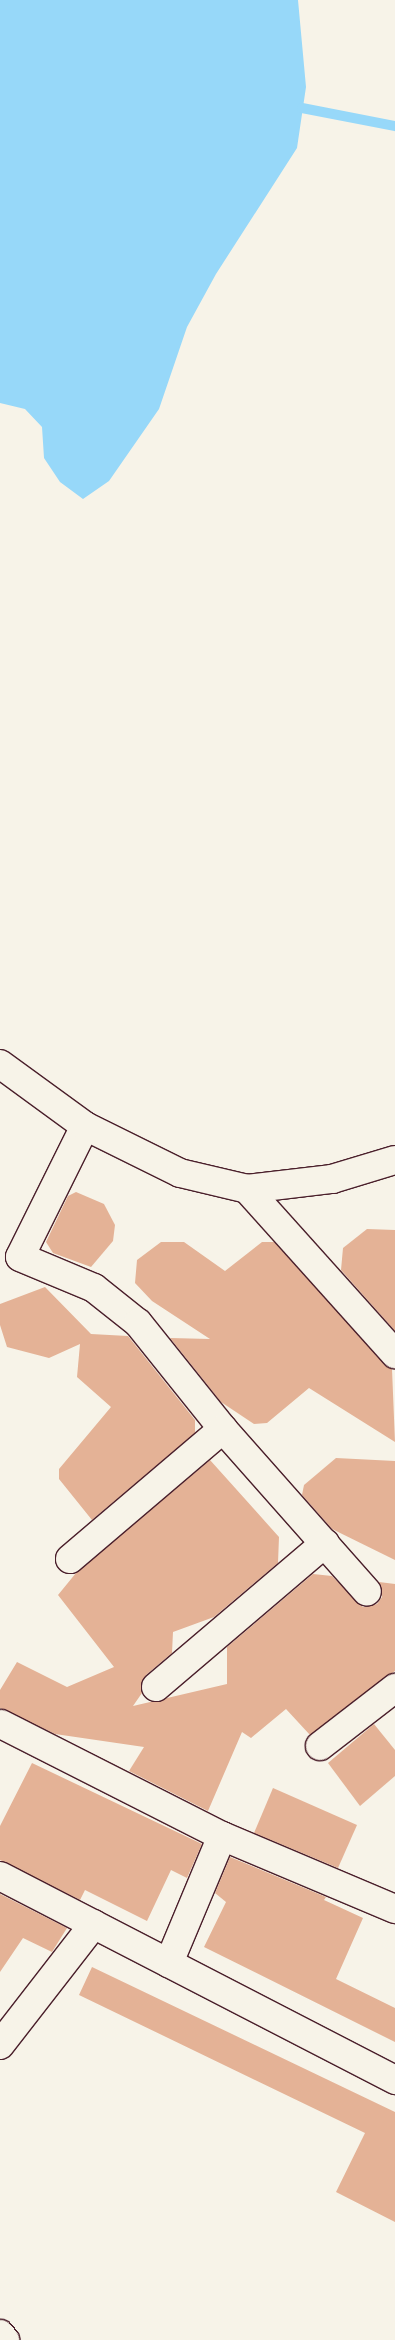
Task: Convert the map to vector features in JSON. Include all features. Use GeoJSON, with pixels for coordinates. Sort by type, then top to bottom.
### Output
{"type":"FeatureCollection","features":[{"type":"Feature","properties":{"kind":"street"},"geometry":{"type":"LineString","coordinates":[[0,1064],[86,1126],[180,1173],[248,1189],[332,1179],[395,1160]]}},
{"type":"Feature","properties":{"kind":"street"},"geometry":{"type":"LineString","coordinates":[[86,1126],[20,1257],[94,1288],[138,1323],[223,1429],[367,1592]]}},
{"type":"Feature","properties":{"kind":"street"},"geometry":{"type":"LineString","coordinates":[[248,1189],[395,1354]]}},
{"type":"Feature","properties":{"kind":"street"},"geometry":{"type":"LineString","coordinates":[[70,1559],[223,1429]]}},
{"type":"Feature","properties":{"kind":"street"},"geometry":{"type":"LineString","coordinates":[[156,1687],[325,1544]]}},
{"type":"Feature","properties":{"kind":"street"},"geometry":{"type":"LineString","coordinates":[[320,1746],[395,1688]]}},
{"type":"Feature","properties":{"kind":"street"},"geometry":{"type":"LineString","coordinates":[[1,1724],[222,1836],[395,1909]]}},
{"type":"Feature","properties":{"kind":"street"},"geometry":{"type":"LineString","coordinates":[[169,1963],[222,1836]]}},
{"type":"Feature","properties":{"kind":"street"},"geometry":{"type":"LineString","coordinates":[[0,1876],[395,2080]]}},
{"type":"Feature","properties":{"kind":"street"},"geometry":{"type":"LineString","coordinates":[[0,2045],[94,1924]]}},
{"type":"Feature","properties":{"kind":"street"},"geometry":{"type":"LineString","coordinates":[[0,2334],[5,2340]]}},
{"type":"Feature","properties":{"kind":"water"},"geometry":{"type":"Polygon","coordinates":[[[0,0],[298,0],[306,87],[297,148],[216,274],[187,327],[159,409],[109,481],[83,499],[60,482],[44,458],[42,427],[25,409],[0,403],[0,0]]]}},
{"type":"Feature","properties":{"kind":"building"},"geometry":{"type":"Polygon","coordinates":[[[76,1192],[104,1204],[115,1225],[113,1241],[91,1267],[53,1253],[46,1242],[68,1196],[76,1192]]]}},
{"type":"Feature","properties":{"kind":"building"},"geometry":{"type":"Polygon","coordinates":[[[367,1229],[395,1230],[395,1331],[341,1270],[343,1248],[367,1229]]]}},
{"type":"Feature","properties":{"kind":"building"},"geometry":{"type":"Polygon","coordinates":[[[161,1242],[184,1242],[225,1271],[262,1242],[274,1242],[392,1369],[395,1442],[309,1388],[267,1423],[254,1424],[221,1402],[170,1338],[210,1339],[152,1301],[135,1283],[137,1260],[161,1242]]]}},
{"type":"Feature","properties":{"kind":"building"},"geometry":{"type":"Polygon","coordinates":[[[45,1287],[91,1334],[128,1336],[195,1420],[195,1433],[92,1520],[59,1479],[59,1469],[111,1407],[77,1377],[80,1344],[49,1358],[7,1347],[0,1325],[0,1304],[45,1287]]]}},
{"type":"Feature","properties":{"kind":"building"},"geometry":{"type":"Polygon","coordinates":[[[336,1458],[395,1461],[395,1560],[332,1529],[302,1495],[304,1485],[336,1458]]]}},
{"type":"Feature","properties":{"kind":"building"},"geometry":{"type":"Polygon","coordinates":[[[210,1460],[279,1537],[278,1563],[214,1617],[173,1632],[172,1653],[146,1675],[142,1693],[133,1706],[227,1684],[227,1647],[313,1574],[332,1576],[363,1607],[377,1604],[382,1597],[379,1582],[395,1584],[395,1671],[310,1735],[286,1709],[251,1738],[242,1732],[208,1811],[129,1771],[144,1747],[55,1734],[0,1708],[0,1690],[17,1662],[67,1687],[114,1667],[58,1595],[76,1573],[210,1460]]]}},
{"type":"Feature","properties":{"kind":"building"},"geometry":{"type":"Polygon","coordinates":[[[374,1724],[395,1750],[395,1776],[360,1806],[328,1763],[374,1724]]]}},
{"type":"Feature","properties":{"kind":"building"},"geometry":{"type":"Polygon","coordinates":[[[32,1763],[202,1844],[187,1878],[171,1870],[147,1921],[85,1890],[80,1900],[0,1860],[0,1826],[32,1763]]]}},
{"type":"Feature","properties":{"kind":"building"},"geometry":{"type":"Polygon","coordinates":[[[273,1788],[357,1825],[338,1868],[254,1833],[273,1788]]]}},
{"type":"Feature","properties":{"kind":"building"},"geometry":{"type":"Polygon","coordinates":[[[230,1857],[326,1897],[324,1900],[363,1918],[336,1979],[395,2008],[395,2042],[204,1947],[226,1902],[215,1893],[230,1857]]]}},
{"type":"Feature","properties":{"kind":"building"},"geometry":{"type":"Polygon","coordinates":[[[0,1894],[67,1928],[52,1952],[23,1938],[0,1972],[0,1894]]]}},
{"type":"Feature","properties":{"kind":"building"},"geometry":{"type":"Polygon","coordinates":[[[92,1967],[395,2112],[395,2222],[336,2192],[365,2133],[79,1995],[92,1967]]]}},
{"type":"Feature","properties":{"kind":"waterway"},"geometry":{"type":"LineString","coordinates":[[302,108],[395,126]]}}]}
